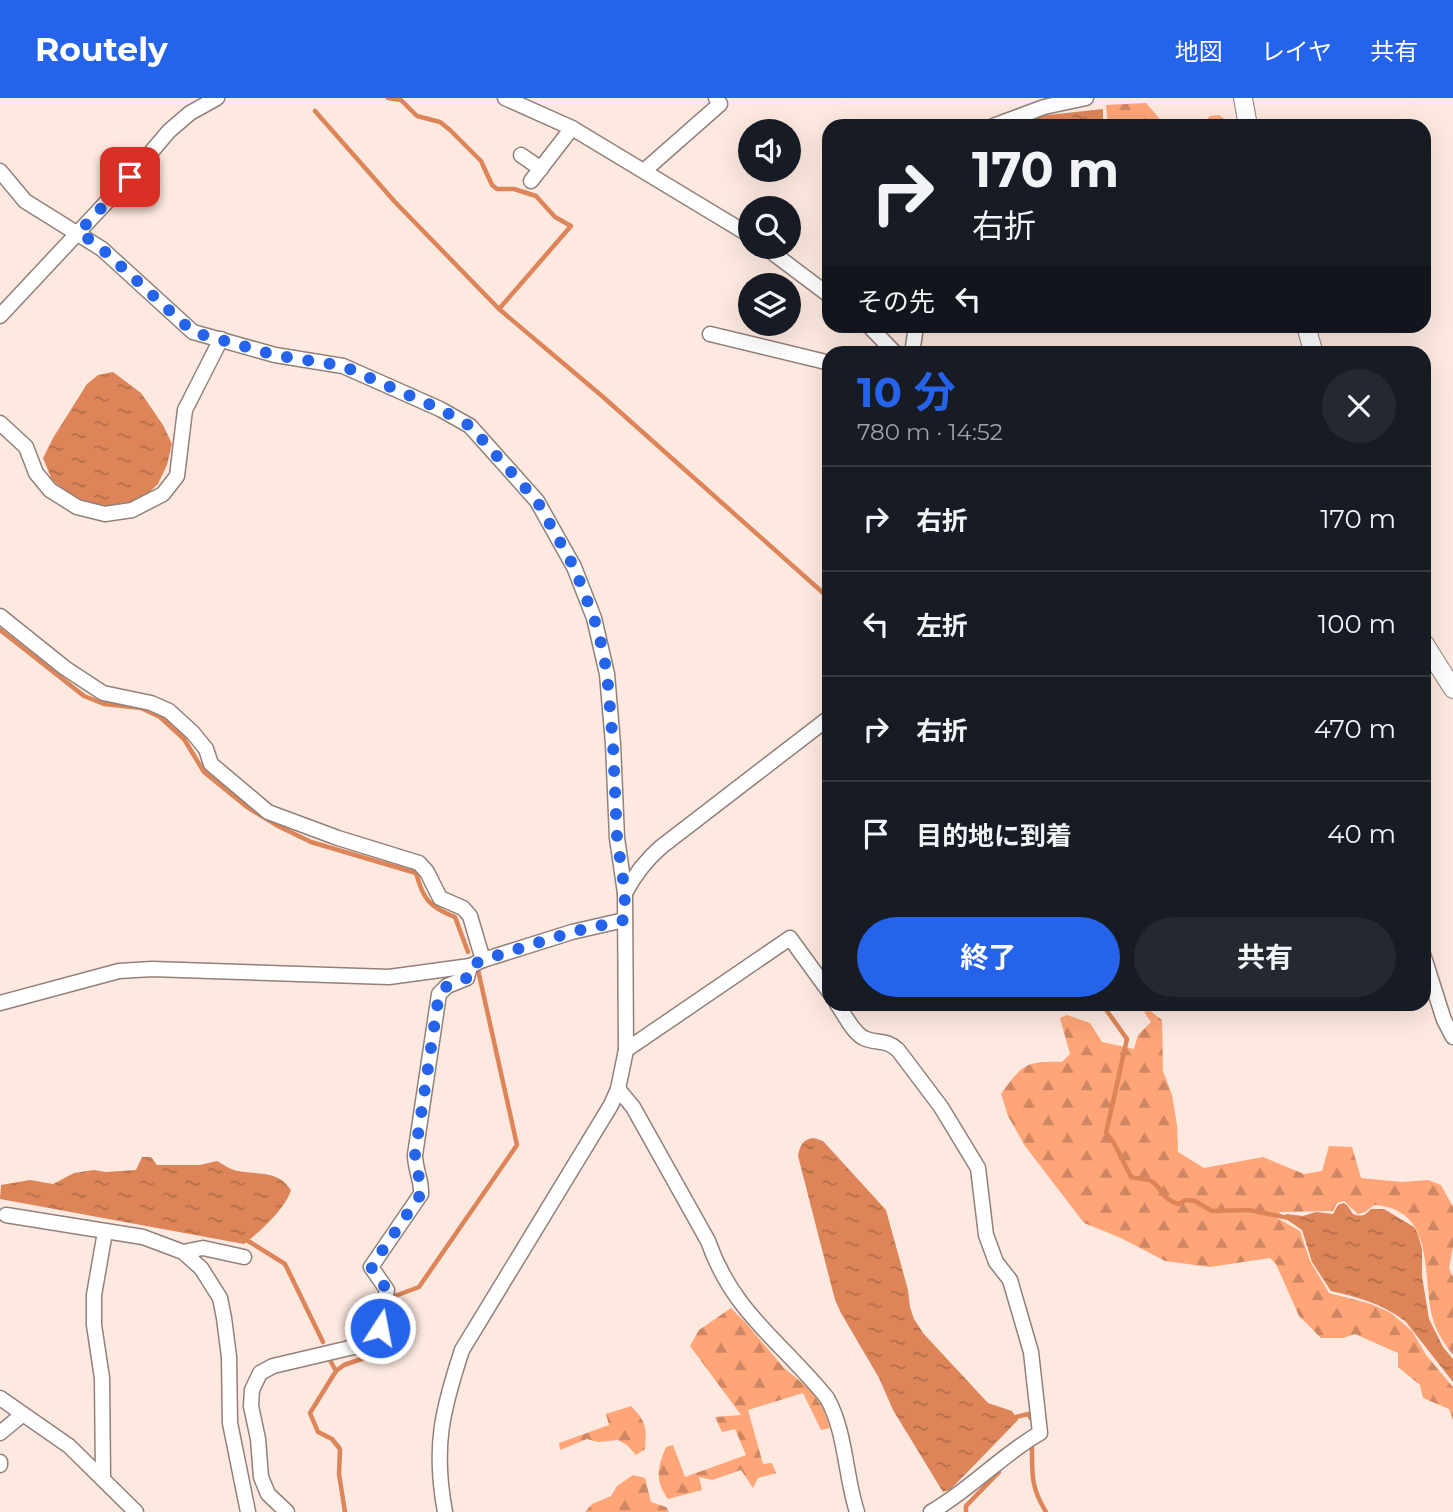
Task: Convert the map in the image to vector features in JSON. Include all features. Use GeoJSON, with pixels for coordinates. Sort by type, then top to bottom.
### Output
{"type":"FeatureCollection","features":[{"type":"Feature","properties":{"kind":"main road"},"geometry":{"type":"LineString","coordinates":[[1243,98],[1247,119]]}},
{"type":"Feature","properties":{"kind":"main road"},"geometry":{"type":"LineString","coordinates":[[1431,654],[1453,689]]}},
{"type":"Feature","properties":{"kind":"street"},"geometry":{"type":"LineString","coordinates":[[0,316],[169,131],[190,113],[217,98]]}},
{"type":"Feature","properties":{"kind":"street"},"geometry":{"type":"LineString","coordinates":[[505,98],[572,128],[738,228]]}},
{"type":"Feature","properties":{"kind":"street"},"geometry":{"type":"LineString","coordinates":[[645,170],[720,104],[716,98]]}},
{"type":"Feature","properties":{"kind":"street"},"geometry":{"type":"LineString","coordinates":[[1012,119],[1044,107],[1086,98]]}},
{"type":"Feature","properties":{"kind":"street"},"geometry":{"type":"LineString","coordinates":[[531,181],[572,128]]}},
{"type":"Feature","properties":{"kind":"street"},"geometry":{"type":"LineString","coordinates":[[521,155],[541,169]]}},
{"type":"Feature","properties":{"kind":"street"},"geometry":{"type":"LineString","coordinates":[[0,171],[25,201],[79,232],[102,249],[193,332],[275,355],[343,366],[440,409],[470,426],[537,501],[574,567],[594,618],[607,674],[617,838],[625,893],[626,1050],[618,1089],[611,1105],[463,1350],[449,1389],[440,1432],[438,1465],[445,1512]]}},
{"type":"Feature","properties":{"kind":"street"},"geometry":{"type":"LineString","coordinates":[[781,259],[822,290]]}},
{"type":"Feature","properties":{"kind":"street"},"geometry":{"type":"LineString","coordinates":[[876,333],[888,346]]}},
{"type":"Feature","properties":{"kind":"street"},"geometry":{"type":"LineString","coordinates":[[710,334],[822,361]]}},
{"type":"Feature","properties":{"kind":"street"},"geometry":{"type":"LineString","coordinates":[[0,423],[26,447],[36,473],[50,490],[77,507],[105,514],[132,510],[163,494],[177,476],[185,410],[221,339]]}},
{"type":"Feature","properties":{"kind":"street"},"geometry":{"type":"LineString","coordinates":[[0,616],[65,668],[103,693],[151,702],[169,711],[194,733],[205,748],[211,764],[268,812],[338,838],[419,863],[427,872],[440,898],[463,908],[470,916],[477,963],[467,978],[447,986],[439,994],[415,1155],[421,1194],[371,1267],[387,1290],[375,1342],[273,1366],[260,1373],[252,1390],[251,1406],[258,1439],[261,1476],[268,1494],[287,1512]]}},
{"type":"Feature","properties":{"kind":"street"},"geometry":{"type":"LineString","coordinates":[[625,893],[634,874],[653,853],[822,723]]}},
{"type":"Feature","properties":{"kind":"street"},"geometry":{"type":"LineString","coordinates":[[0,1003],[119,971],[389,977],[477,963],[572,932],[624,920]]}},
{"type":"Feature","properties":{"kind":"street"},"geometry":{"type":"LineString","coordinates":[[626,1050],[790,938],[822,982]]}},
{"type":"Feature","properties":{"kind":"street"},"geometry":{"type":"LineString","coordinates":[[1431,979],[1444,1020],[1453,1037]]}},
{"type":"Feature","properties":{"kind":"street"},"geometry":{"type":"LineString","coordinates":[[842,1011],[859,1035],[865,1039],[889,1042],[898,1049],[941,1107],[978,1168],[986,1235],[996,1262],[1010,1280],[1031,1352],[1040,1433],[1022,1443],[951,1500],[931,1512]]}},
{"type":"Feature","properties":{"kind":"street"},"geometry":{"type":"LineString","coordinates":[[618,1089],[632,1107],[708,1241],[715,1263],[734,1295],[746,1312],[827,1398],[835,1413],[850,1491],[857,1512]]}},
{"type":"Feature","properties":{"kind":"street"},"geometry":{"type":"LineString","coordinates":[[6,1215],[144,1237],[183,1252],[201,1268],[220,1298],[229,1357],[230,1423],[248,1512]]}},
{"type":"Feature","properties":{"kind":"street"},"geometry":{"type":"LineString","coordinates":[[103,1478],[102,1378],[94,1325],[94,1295],[105,1232]]}},
{"type":"Feature","properties":{"kind":"street"},"geometry":{"type":"LineString","coordinates":[[183,1252],[203,1248],[244,1257]]}},
{"type":"Feature","properties":{"kind":"street"},"geometry":{"type":"LineString","coordinates":[[0,1398],[69,1446],[136,1512]]}},
{"type":"Feature","properties":{"kind":"street"},"geometry":{"type":"LineString","coordinates":[[0,1433],[22,1415]]}},
{"type":"Feature","properties":{"kind":"green space"},"geometry":{"type":"Polygon","coordinates":[[[1146,103],[1160,119],[1107,119],[1106,105],[1146,103]]]}},
{"type":"Feature","properties":{"kind":"green space"},"geometry":{"type":"Polygon","coordinates":[[[1219,115],[1224,119],[1207,119],[1219,115]]]}},
{"type":"Feature","properties":{"kind":"green space"},"geometry":{"type":"Polygon","coordinates":[[[1150,1011],[1162,1020],[1163,1071],[1172,1095],[1178,1152],[1204,1168],[1263,1157],[1304,1174],[1322,1171],[1329,1146],[1352,1147],[1361,1178],[1402,1182],[1428,1180],[1441,1185],[1453,1207],[1453,1247],[1449,1268],[1453,1277],[1453,1355],[1434,1323],[1423,1249],[1418,1233],[1409,1219],[1395,1209],[1374,1205],[1358,1214],[1344,1201],[1337,1203],[1333,1211],[1280,1212],[1277,1218],[1300,1231],[1310,1261],[1329,1293],[1371,1304],[1391,1313],[1412,1331],[1426,1355],[1453,1387],[1453,1420],[1449,1409],[1423,1398],[1420,1385],[1398,1367],[1398,1353],[1355,1334],[1343,1338],[1321,1338],[1299,1316],[1276,1264],[1270,1258],[1210,1267],[1165,1261],[1121,1238],[1084,1223],[1025,1146],[1008,1116],[1001,1094],[1026,1067],[1040,1062],[1062,1062],[1070,1054],[1060,1018],[1067,1015],[1090,1023],[1102,1042],[1134,1049],[1138,1035],[1151,1022],[1144,1012],[1150,1011]]]}},
{"type":"Feature","properties":{"kind":"green space"},"geometry":{"type":"Polygon","coordinates":[[[731,1308],[784,1368],[811,1390],[824,1410],[830,1428],[821,1430],[803,1393],[748,1410],[763,1464],[772,1463],[776,1473],[758,1478],[753,1488],[741,1470],[712,1480],[699,1477],[702,1490],[668,1499],[659,1480],[666,1447],[673,1445],[685,1477],[746,1455],[735,1429],[722,1432],[715,1417],[741,1415],[690,1346],[699,1330],[731,1308]]]}},
{"type":"Feature","properties":{"kind":"green space"},"geometry":{"type":"Polygon","coordinates":[[[631,1406],[643,1421],[645,1430],[645,1449],[636,1455],[618,1440],[598,1442],[587,1439],[560,1450],[559,1443],[609,1425],[606,1414],[631,1406]]]}},
{"type":"Feature","properties":{"kind":"green space"},"geometry":{"type":"Polygon","coordinates":[[[633,1475],[645,1478],[651,1502],[666,1507],[669,1512],[585,1512],[592,1504],[611,1496],[617,1486],[633,1475]]]}},
{"type":"Feature","properties":{"kind":"water"},"geometry":{"type":"Polygon","coordinates":[[[1103,109],[1103,119],[1032,119],[1103,109]]]}},
{"type":"Feature","properties":{"kind":"water"},"geometry":{"type":"Polygon","coordinates":[[[113,372],[141,393],[163,425],[172,444],[167,465],[158,484],[137,504],[112,508],[89,507],[52,480],[43,458],[87,384],[98,375],[113,372]]]}},
{"type":"Feature","properties":{"kind":"water"},"geometry":{"type":"Polygon","coordinates":[[[814,1138],[823,1141],[886,1210],[908,1290],[910,1307],[923,1333],[988,1403],[1012,1411],[1018,1420],[951,1489],[943,1492],[893,1410],[879,1378],[835,1300],[798,1156],[803,1143],[814,1138]]]}},
{"type":"Feature","properties":{"kind":"water"},"geometry":{"type":"Polygon","coordinates":[[[142,1157],[151,1157],[157,1165],[200,1165],[217,1161],[235,1170],[274,1176],[291,1190],[278,1212],[244,1244],[0,1199],[1,1185],[30,1180],[53,1184],[74,1173],[136,1170],[142,1157]]]}},
{"type":"Feature","properties":{"kind":"water"},"geometry":{"type":"Polygon","coordinates":[[[1343,1203],[1353,1214],[1358,1215],[1371,1209],[1384,1209],[1414,1227],[1422,1249],[1422,1276],[1429,1319],[1443,1347],[1453,1359],[1453,1382],[1406,1322],[1398,1316],[1379,1306],[1331,1291],[1312,1262],[1302,1230],[1286,1219],[1286,1214],[1333,1214],[1338,1205],[1343,1203]]]}},
{"type":"Feature","properties":{"kind":"waterway"},"geometry":{"type":"LineString","coordinates":[[388,98],[401,100],[417,116],[440,122],[450,130],[481,161],[492,185],[497,189],[514,189],[536,196],[555,217],[571,226],[499,309],[602,396],[822,592]]}},
{"type":"Feature","properties":{"kind":"waterway"},"geometry":{"type":"LineString","coordinates":[[315,111],[395,202],[499,309]]}},
{"type":"Feature","properties":{"kind":"waterway"},"geometry":{"type":"LineString","coordinates":[[0,630],[84,696],[104,704],[141,708],[160,717],[184,739],[204,772],[247,807],[278,826],[311,842],[416,873],[428,901],[439,910],[455,917],[468,952]]}},
{"type":"Feature","properties":{"kind":"waterway"},"geometry":{"type":"LineString","coordinates":[[336,1371],[344,1365],[379,1353],[384,1343],[395,1296],[419,1287],[517,1145],[478,970]]}},
{"type":"Feature","properties":{"kind":"waterway"},"geometry":{"type":"LineString","coordinates":[[1107,1011],[1127,1039],[1106,1133],[1131,1177],[1153,1182],[1166,1197],[1178,1204],[1186,1200],[1195,1201],[1212,1211],[1249,1210],[1289,1218]]}},
{"type":"Feature","properties":{"kind":"waterway"},"geometry":{"type":"LineString","coordinates":[[245,1239],[285,1264],[323,1342]]}},
{"type":"Feature","properties":{"kind":"waterway"},"geometry":{"type":"LineString","coordinates":[[331,1362],[336,1371],[310,1413],[318,1432],[332,1439],[340,1449],[339,1474],[345,1512]]}},
{"type":"Feature","properties":{"kind":"waterway"},"geometry":{"type":"LineString","coordinates":[[1012,1418],[1028,1414],[1033,1421]]}},
{"type":"Feature","properties":{"kind":"waterway"},"geometry":{"type":"LineString","coordinates":[[1032,1447],[1033,1481],[1037,1496],[1046,1512]]}},
{"type":"Feature","properties":{"kind":"waterway"},"geometry":{"type":"LineString","coordinates":[[966,1512],[966,1506],[999,1472]]}},
{"type":"Feature","properties":{"kind":"route"},"geometry":{"type":"LineString","coordinates":[[130,177],[79,232],[102,249],[193,332],[275,355],[343,366],[440,409],[470,426],[537,501],[574,567],[602,647],[613,744],[617,838],[625,893],[624,920],[572,932],[483,960],[470,966],[467,978],[447,986],[439,994],[415,1155],[421,1194],[371,1267],[385,1283],[387,1290],[380,1328]]}}]}
